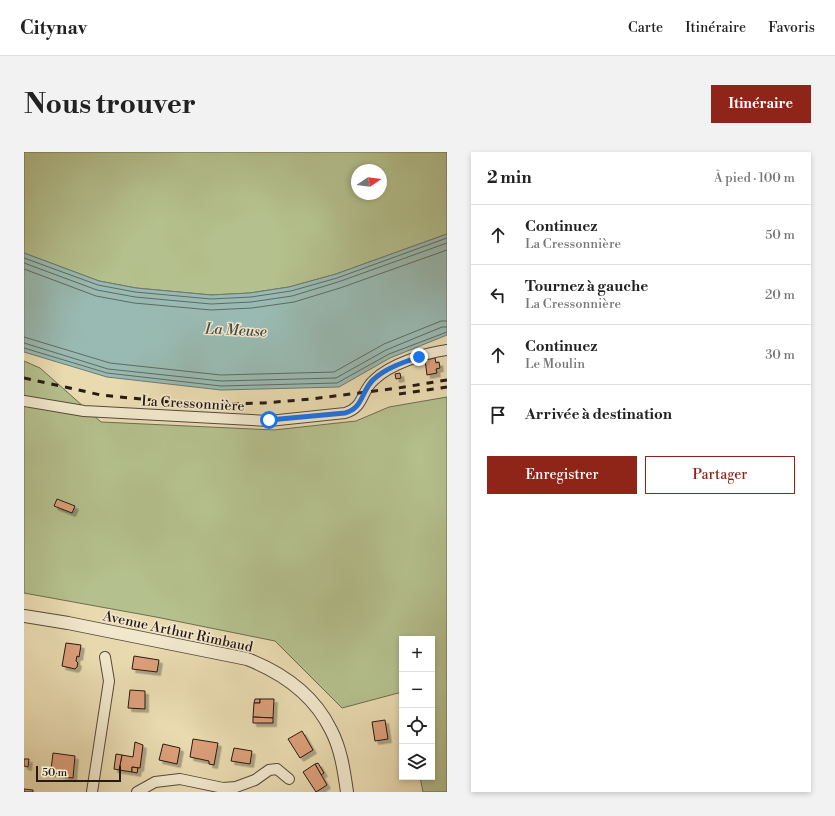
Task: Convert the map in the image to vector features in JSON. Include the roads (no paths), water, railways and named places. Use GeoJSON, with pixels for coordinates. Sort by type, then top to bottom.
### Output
{"type":"FeatureCollection","features":[{"type":"Feature","properties":{"kind":"street","name":"La Cressonnière"},"geometry":{"type":"LineString","coordinates":[[24,401],[84,411],[269,420],[345,413],[351,412],[359,405],[369,384],[382,374],[408,361],[447,350]]}},
{"type":"Feature","properties":{"kind":"street","name":"Avenue Arthur Rimbaud"},"geometry":{"type":"LineString","coordinates":[[24,616],[68,623],[247,659],[282,675],[308,697],[332,730],[343,767],[347,792]]}},
{"type":"Feature","properties":{"kind":"street"},"geometry":{"type":"LineString","coordinates":[[92,792],[109,681],[106,658]]}},
{"type":"Feature","properties":{"kind":"street"},"geometry":{"type":"LineString","coordinates":[[137,792],[155,782],[180,779],[223,788],[236,787],[255,780],[270,770],[277,769],[289,779]]}},
{"type":"Feature","properties":{"kind":"water","name":"La Meuse"},"geometry":{"type":"Polygon","coordinates":[[[447,234],[447,335],[390,358],[339,387],[221,390],[107,377],[24,352],[24,253],[99,281],[136,288],[211,295],[250,293],[289,287],[336,274],[447,234]]]}},
{"type":"Feature","properties":{"kind":"railway"},"geometry":{"type":"LineString","coordinates":[[24,378],[101,395],[180,403],[219,404],[264,403],[311,399],[447,380]]}},
{"type":"Feature","properties":{"kind":"railway"},"geometry":{"type":"LineString","coordinates":[[399,394],[447,387]]}}]}
